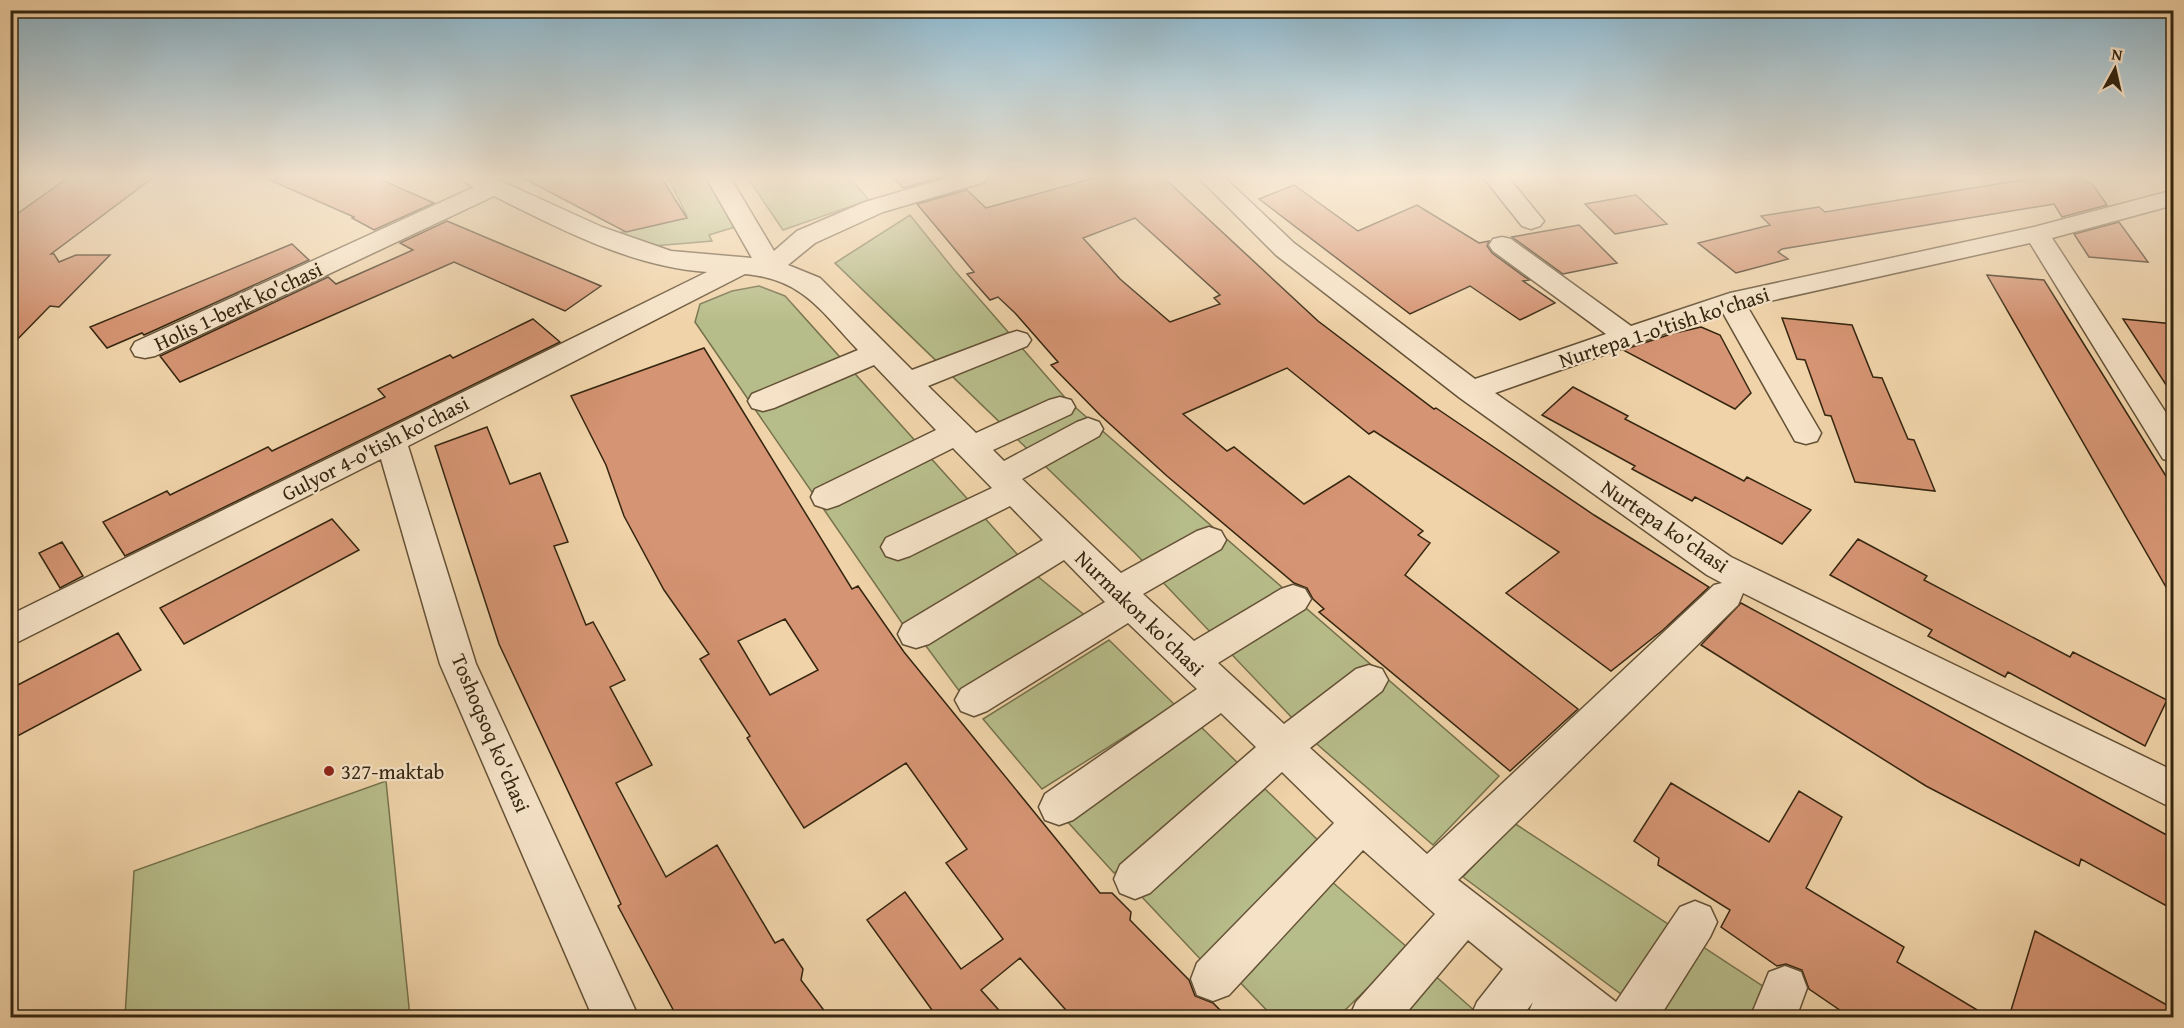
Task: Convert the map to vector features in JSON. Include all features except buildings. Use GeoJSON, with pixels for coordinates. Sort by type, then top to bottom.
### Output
{"type":"FeatureCollection","features":[{"type":"Feature","properties":{"kind":"street","name":"Holis 1-berk ko'chasi"},"geometry":{"type":"LineString","coordinates":[[145,349],[397,225]]}},
{"type":"Feature","properties":{"kind":"street","name":"Nurmakon ko'chasi"},"geometry":{"type":"LineString","coordinates":[[579,225],[652,254],[690,264],[755,267],[792,274],[810,284],[1007,484],[1190,662],[1362,824],[1429,883],[1533,965],[1572,1009]]}},
{"type":"Feature","properties":{"kind":"street"},"geometry":{"type":"LineString","coordinates":[[738,225],[755,267],[806,237],[834,225]]}},
{"type":"Feature","properties":{"kind":"street","name":"Nurtepa ko'chasi"},"geometry":{"type":"LineString","coordinates":[[1260,225],[1285,249],[1471,391],[1719,566],[2174,791]]}},
{"type":"Feature","properties":{"kind":"street","name":"Nurtepa 1-o'tish ko'chasi"},"geometry":{"type":"LineString","coordinates":[[1471,391],[1730,301],[2070,225]]}},
{"type":"Feature","properties":{"kind":"street"},"geometry":{"type":"LineString","coordinates":[[2037,234],[2174,451]]}},
{"type":"Feature","properties":{"kind":"street"},"geometry":{"type":"LineString","coordinates":[[1502,245],[1628,337]]}},
{"type":"Feature","properties":{"kind":"street","name":"Gulyor 4-o'tish ko'chasi"},"geometry":{"type":"LineString","coordinates":[[10,632],[391,440],[755,267]]}},
{"type":"Feature","properties":{"kind":"street"},"geometry":{"type":"LineString","coordinates":[[1730,301],[1806,433]]}},
{"type":"Feature","properties":{"kind":"street"},"geometry":{"type":"LineString","coordinates":[[908,383],[1017,340]]}},
{"type":"Feature","properties":{"kind":"street"},"geometry":{"type":"LineString","coordinates":[[763,402],[877,352]]}},
{"type":"Feature","properties":{"kind":"street"},"geometry":{"type":"LineString","coordinates":[[827,497],[964,440],[1060,407]]}},
{"type":"Feature","properties":{"kind":"street"},"geometry":{"type":"LineString","coordinates":[[898,547],[1007,484],[1089,429]]}},
{"type":"Feature","properties":{"kind":"street","name":"Toshoqsoq ko'chasi"},"geometry":{"type":"LineString","coordinates":[[391,440],[459,664],[616,1017]]}},
{"type":"Feature","properties":{"kind":"street"},"geometry":{"type":"LineString","coordinates":[[974,700],[1209,540]]}},
{"type":"Feature","properties":{"kind":"street"},"geometry":{"type":"LineString","coordinates":[[916,634],[1066,542]]}},
{"type":"Feature","properties":{"kind":"street"},"geometry":{"type":"LineString","coordinates":[[1429,883],[1440,868],[1726,595]]}},
{"type":"Feature","properties":{"kind":"street"},"geometry":{"type":"LineString","coordinates":[[1190,662],[1293,599]]}},
{"type":"Feature","properties":{"kind":"street"},"geometry":{"type":"LineString","coordinates":[[1135,879],[1282,748],[1369,680]]}},
{"type":"Feature","properties":{"kind":"street"},"geometry":{"type":"LineString","coordinates":[[1059,807],[1222,692]]}},
{"type":"Feature","properties":{"kind":"street"},"geometry":{"type":"LineString","coordinates":[[1213,980],[1362,824]]}},
{"type":"Feature","properties":{"kind":"street"},"geometry":{"type":"LineString","coordinates":[[1372,1017],[1465,911]]}},
{"type":"Feature","properties":{"kind":"street"},"geometry":{"type":"LineString","coordinates":[[1632,1017],[1695,922]]}},
{"type":"Feature","properties":{"kind":"street"},"geometry":{"type":"LineString","coordinates":[[1493,1017],[1533,965]]}},
{"type":"Feature","properties":{"kind":"green space"},"geometry":{"type":"Polygon","coordinates":[[[651,225],[734,225],[735,227],[709,235],[712,241],[653,246],[619,233],[651,225]]]}},
{"type":"Feature","properties":{"kind":"green space"},"geometry":{"type":"Polygon","coordinates":[[[780,225],[797,225],[783,230],[780,225]]]}},
{"type":"Feature","properties":{"kind":"green space"},"geometry":{"type":"Polygon","coordinates":[[[894,225],[918,225],[1068,401],[1499,776],[1433,845],[1318,745],[1134,552],[835,263],[894,225]]]}},
{"type":"Feature","properties":{"kind":"green space"},"geometry":{"type":"Polygon","coordinates":[[[759,286],[785,296],[1026,564],[904,626],[695,322],[700,304],[732,291],[759,286]]]}},
{"type":"Feature","properties":{"kind":"green space"},"geometry":{"type":"Polygon","coordinates":[[[1036,575],[1088,618],[960,692],[923,642],[1036,575]]]}},
{"type":"Feature","properties":{"kind":"green space"},"geometry":{"type":"Polygon","coordinates":[[[1109,640],[1175,705],[1042,789],[983,719],[1109,640]]]}},
{"type":"Feature","properties":{"kind":"green space"},"geometry":{"type":"Polygon","coordinates":[[[1198,724],[1245,770],[1114,873],[1066,820],[1198,724]]]}},
{"type":"Feature","properties":{"kind":"green space"},"geometry":{"type":"Polygon","coordinates":[[[386,781],[410,1017],[125,1017],[134,871],[386,781]]]}},
{"type":"Feature","properties":{"kind":"green space"},"geometry":{"type":"Polygon","coordinates":[[[1265,789],[1324,846],[1204,963],[1142,897],[1265,789]]]}},
{"type":"Feature","properties":{"kind":"green space"},"geometry":{"type":"Polygon","coordinates":[[[1514,823],[1810,1017],[1652,1017],[1463,877],[1514,823]]]}},
{"type":"Feature","properties":{"kind":"green space"},"geometry":{"type":"Polygon","coordinates":[[[1331,881],[1408,948],[1338,1017],[1273,1017],[1235,977],[1331,881]]]}},
{"type":"Feature","properties":{"kind":"green space"},"geometry":{"type":"Polygon","coordinates":[[[1432,973],[1476,1012],[1472,1017],[1396,1018],[1432,973]]]}},
{"type":"Feature","properties":{"kind":"place","name":"327-maktab"},"geometry":{"type":"Point","coordinates":[329,771]}}]}
